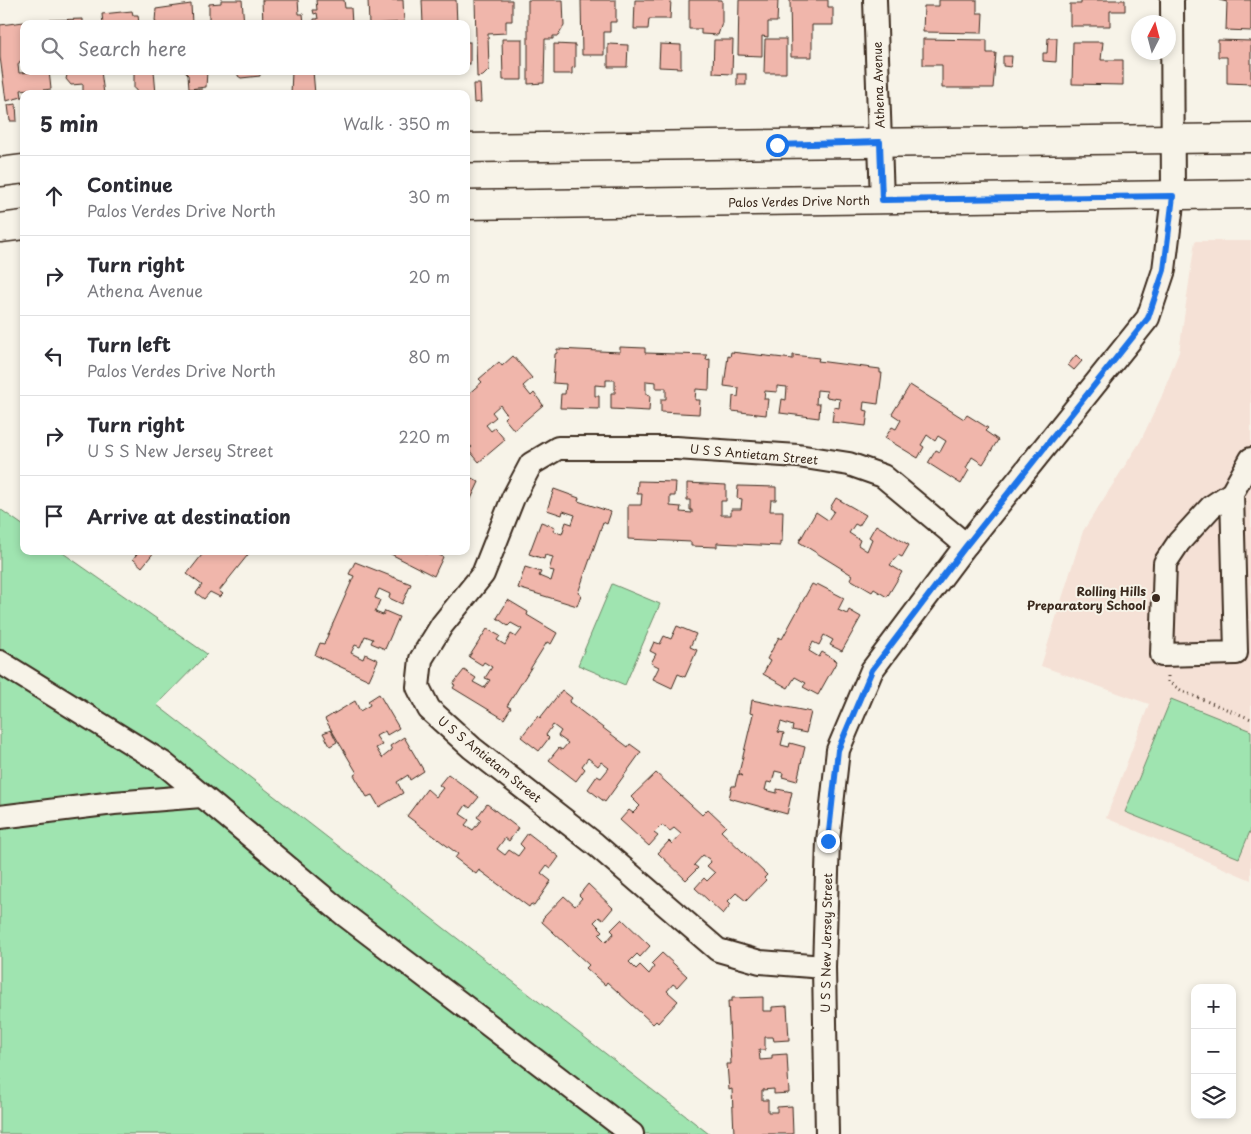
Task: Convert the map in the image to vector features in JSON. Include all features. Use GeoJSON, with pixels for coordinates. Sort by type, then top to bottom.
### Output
{"type":"FeatureCollection","features":[{"type":"Feature","properties":{"kind":"main road"},"geometry":{"type":"LineString","coordinates":[[470,148],[1251,138]]}},
{"type":"Feature","properties":{"kind":"main road"},"geometry":{"type":"LineString","coordinates":[[0,172],[20,170]]}},
{"type":"Feature","properties":{"kind":"main road","name":"Palos Verdes Drive North"},"geometry":{"type":"LineString","coordinates":[[470,205],[1251,194]]}},
{"type":"Feature","properties":{"kind":"main road"},"geometry":{"type":"LineString","coordinates":[[0,228],[20,226]]}},
{"type":"Feature","properties":{"kind":"street","name":"Athena Avenue"},"geometry":{"type":"LineString","coordinates":[[875,0],[882,200]]}},
{"type":"Feature","properties":{"kind":"street","name":"U S S New Jersey Street"},"geometry":{"type":"LineString","coordinates":[[827,1134],[824,967],[828,841],[838,750],[872,670],[966,546],[1148,318],[1164,270],[1173,196],[1172,0]]}},
{"type":"Feature","properties":{"kind":"street","name":"U S S Antietam Street"},"geometry":{"type":"LineString","coordinates":[[824,967],[760,962],[718,950],[595,844],[472,748],[429,709],[418,687],[421,659],[442,625],[483,574],[513,498],[531,464],[558,448],[676,448],[798,456],[849,464],[883,476],[966,546]]}},
{"type":"Feature","properties":{"kind":"street"},"geometry":{"type":"LineString","coordinates":[[1232,493],[1236,653],[1162,655],[1165,563],[1179,542],[1210,507],[1232,493],[1251,459]]}},
{"type":"Feature","properties":{"kind":"street"},"geometry":{"type":"LineString","coordinates":[[0,662],[163,763],[346,916],[632,1134]]}},
{"type":"Feature","properties":{"kind":"street"},"geometry":{"type":"LineString","coordinates":[[0,817],[201,796]]}},
{"type":"Feature","properties":{"kind":"path"},"geometry":{"type":"LineString","coordinates":[[1168,655],[1168,682],[1184,692],[1251,719]]}},
{"type":"Feature","properties":{"kind":"shaded area","name":"Rolling Hills Preparatory School"},"geometry":{"type":"Polygon","coordinates":[[[1195,241],[1251,241],[1251,880],[1106,818],[1149,704],[1041,666],[1083,531],[1140,442],[1161,398],[1179,352],[1195,241]]]}},
{"type":"Feature","properties":{"kind":"green space"},"geometry":{"type":"Polygon","coordinates":[[[0,509],[20,523],[20,555],[66,555],[207,654],[157,705],[709,1134],[0,1134],[0,509]]]}},
{"type":"Feature","properties":{"kind":"green space"},"geometry":{"type":"Polygon","coordinates":[[[612,584],[660,604],[625,685],[578,665],[612,584]]]}},
{"type":"Feature","properties":{"kind":"green space"},"geometry":{"type":"Polygon","coordinates":[[[1171,699],[1251,731],[1251,829],[1239,858],[1125,812],[1171,699]]]}},
{"type":"Feature","properties":{"kind":"building"},"geometry":{"type":"Polygon","coordinates":[[[221,0],[242,0],[244,20],[209,20],[209,4],[221,3],[221,0]]]}},
{"type":"Feature","properties":{"kind":"building"},"geometry":{"type":"Polygon","coordinates":[[[262,0],[298,0],[299,14],[303,14],[304,20],[263,20],[262,0]]]}},
{"type":"Feature","properties":{"kind":"building"},"geometry":{"type":"Polygon","coordinates":[[[316,0],[344,0],[345,8],[351,8],[352,20],[314,20],[318,19],[317,13],[314,14],[313,10],[317,10],[316,0]]]}},
{"type":"Feature","properties":{"kind":"building"},"geometry":{"type":"Polygon","coordinates":[[[368,0],[403,0],[404,20],[369,20],[368,0]]]}},
{"type":"Feature","properties":{"kind":"building"},"geometry":{"type":"Polygon","coordinates":[[[422,0],[456,0],[457,20],[423,20],[422,0]]]}},
{"type":"Feature","properties":{"kind":"building"},"geometry":{"type":"Polygon","coordinates":[[[475,0],[512,0],[512,21],[506,21],[506,33],[488,34],[489,70],[483,76],[477,77],[475,0]]]}},
{"type":"Feature","properties":{"kind":"building"},"geometry":{"type":"Polygon","coordinates":[[[528,0],[563,0],[564,26],[558,36],[553,36],[553,39],[545,39],[544,83],[528,84],[528,0]]]}},
{"type":"Feature","properties":{"kind":"building"},"geometry":{"type":"Polygon","coordinates":[[[581,0],[616,0],[616,22],[610,22],[610,32],[604,32],[604,55],[582,55],[581,0]]]}},
{"type":"Feature","properties":{"kind":"building"},"geometry":{"type":"Polygon","coordinates":[[[635,0],[671,0],[670,19],[649,19],[648,29],[634,29],[635,0]]]}},
{"type":"Feature","properties":{"kind":"building"},"geometry":{"type":"Polygon","coordinates":[[[689,0],[722,0],[722,23],[718,35],[701,34],[701,29],[689,29],[689,0]]]}},
{"type":"Feature","properties":{"kind":"building"},"geometry":{"type":"Polygon","coordinates":[[[739,0],[778,0],[777,22],[768,22],[768,37],[762,36],[762,56],[738,55],[739,0]]]}},
{"type":"Feature","properties":{"kind":"building"},"geometry":{"type":"Polygon","coordinates":[[[790,0],[828,0],[828,7],[833,7],[833,25],[812,25],[812,57],[791,57],[790,0]]]}},
{"type":"Feature","properties":{"kind":"building"},"geometry":{"type":"Polygon","coordinates":[[[939,0],[977,0],[977,13],[983,13],[982,33],[923,32],[924,6],[939,6],[939,0]]]}},
{"type":"Feature","properties":{"kind":"building"},"geometry":{"type":"Polygon","coordinates":[[[1081,0],[1125,0],[1125,11],[1110,11],[1110,26],[1070,26],[1070,4],[1081,4],[1081,0]]]}},
{"type":"Feature","properties":{"kind":"building"},"geometry":{"type":"Polygon","coordinates":[[[1219,0],[1251,0],[1251,31],[1226,30],[1227,2],[1219,0]]]}},
{"type":"Feature","properties":{"kind":"building"},"geometry":{"type":"Polygon","coordinates":[[[191,4],[192,20],[155,20],[156,9],[191,4]]]}},
{"type":"Feature","properties":{"kind":"building"},"geometry":{"type":"Polygon","coordinates":[[[132,11],[133,15],[138,15],[139,20],[103,20],[102,14],[132,11]]]}},
{"type":"Feature","properties":{"kind":"building"},"geometry":{"type":"Polygon","coordinates":[[[83,19],[83,20],[50,20],[83,19]]]}},
{"type":"Feature","properties":{"kind":"building"},"geometry":{"type":"Polygon","coordinates":[[[20,22],[19,73],[20,75],[49,75],[51,89],[20,90],[20,98],[6,101],[0,57],[0,25],[20,22]]]}},
{"type":"Feature","properties":{"kind":"building"},"geometry":{"type":"Polygon","coordinates":[[[1048,38],[1057,38],[1056,62],[1043,61],[1043,53],[1047,53],[1048,38]]]}},
{"type":"Feature","properties":{"kind":"building"},"geometry":{"type":"Polygon","coordinates":[[[502,39],[522,39],[522,80],[503,80],[502,39]]]}},
{"type":"Feature","properties":{"kind":"building"},"geometry":{"type":"Polygon","coordinates":[[[765,39],[786,39],[786,73],[764,73],[765,39]]]}},
{"type":"Feature","properties":{"kind":"building"},"geometry":{"type":"Polygon","coordinates":[[[923,39],[987,40],[987,53],[996,53],[993,88],[942,88],[942,65],[923,65],[923,39]]]}},
{"type":"Feature","properties":{"kind":"building"},"geometry":{"type":"Polygon","coordinates":[[[714,40],[733,40],[732,74],[713,73],[714,40]]]}},
{"type":"Feature","properties":{"kind":"building"},"geometry":{"type":"Polygon","coordinates":[[[1218,40],[1251,41],[1251,84],[1227,83],[1227,57],[1218,57],[1218,40]]]}},
{"type":"Feature","properties":{"kind":"building"},"geometry":{"type":"Polygon","coordinates":[[[1073,42],[1103,42],[1101,60],[1123,60],[1123,85],[1072,84],[1073,42]]]}},
{"type":"Feature","properties":{"kind":"building"},"geometry":{"type":"Polygon","coordinates":[[[554,44],[575,45],[575,67],[572,68],[572,74],[554,74],[554,44]]]}},
{"type":"Feature","properties":{"kind":"building"},"geometry":{"type":"Polygon","coordinates":[[[608,44],[628,45],[627,67],[608,67],[608,44]]]}},
{"type":"Feature","properties":{"kind":"building"},"geometry":{"type":"Polygon","coordinates":[[[660,44],[681,45],[681,68],[659,67],[660,44]]]}},
{"type":"Feature","properties":{"kind":"building"},"geometry":{"type":"Polygon","coordinates":[[[1003,56],[1012,56],[1011,67],[1003,66],[1003,56]]]}},
{"type":"Feature","properties":{"kind":"building"},"geometry":{"type":"Polygon","coordinates":[[[737,74],[746,74],[746,85],[737,85],[737,74]]]}},
{"type":"Feature","properties":{"kind":"building"},"geometry":{"type":"Polygon","coordinates":[[[67,75],[102,75],[103,90],[83,90],[83,84],[71,85],[66,79],[67,75]]]}},
{"type":"Feature","properties":{"kind":"building"},"geometry":{"type":"Polygon","coordinates":[[[134,75],[154,75],[156,90],[134,89],[134,75]]]}},
{"type":"Feature","properties":{"kind":"building"},"geometry":{"type":"Polygon","coordinates":[[[188,75],[207,75],[206,87],[189,89],[188,75]]]}},
{"type":"Feature","properties":{"kind":"building"},"geometry":{"type":"Polygon","coordinates":[[[238,75],[260,75],[241,78],[238,75]]]}},
{"type":"Feature","properties":{"kind":"building"},"geometry":{"type":"Polygon","coordinates":[[[292,75],[313,75],[315,90],[291,90],[292,75]]]}},
{"type":"Feature","properties":{"kind":"building"},"geometry":{"type":"Polygon","coordinates":[[[473,84],[480,84],[481,102],[474,103],[473,84]]]}},
{"type":"Feature","properties":{"kind":"building"},"geometry":{"type":"Polygon","coordinates":[[[16,104],[17,121],[10,121],[8,105],[16,104]]]}},
{"type":"Feature","properties":{"kind":"building"},"geometry":{"type":"Polygon","coordinates":[[[620,347],[645,348],[645,353],[707,355],[706,360],[710,359],[709,390],[696,389],[695,400],[700,400],[699,414],[661,412],[661,399],[666,399],[666,388],[656,388],[656,382],[646,381],[646,394],[650,395],[649,411],[611,409],[611,393],[615,393],[615,380],[606,380],[606,386],[595,385],[595,396],[599,396],[599,409],[560,408],[561,394],[565,394],[566,384],[553,383],[557,349],[620,352],[620,347]]]}},
{"type":"Feature","properties":{"kind":"building"},"geometry":{"type":"Polygon","coordinates":[[[731,352],[793,359],[793,355],[819,358],[818,361],[880,369],[880,373],[882,373],[878,404],[864,402],[863,410],[868,411],[866,426],[832,422],[834,407],[839,408],[840,399],[826,397],[827,391],[817,390],[816,404],[820,404],[819,418],[780,413],[782,399],[786,400],[787,387],[777,386],[777,392],[765,391],[764,399],[768,399],[766,415],[732,411],[733,396],[738,397],[739,388],[724,386],[728,356],[730,357],[731,352]]]}},
{"type":"Feature","properties":{"kind":"building"},"geometry":{"type":"Polygon","coordinates":[[[1076,355],[1082,361],[1074,370],[1068,365],[1076,355]]]}},
{"type":"Feature","properties":{"kind":"building"},"geometry":{"type":"Polygon","coordinates":[[[513,356],[532,378],[523,386],[531,396],[534,393],[543,405],[514,430],[504,418],[507,415],[500,405],[492,412],[496,417],[486,425],[491,431],[495,428],[505,440],[479,462],[470,451],[472,447],[470,445],[470,392],[482,382],[479,379],[499,362],[502,366],[513,356]]]}},
{"type":"Feature","properties":{"kind":"building"},"geometry":{"type":"Polygon","coordinates":[[[910,385],[964,419],[967,415],[988,428],[985,431],[998,440],[983,464],[972,457],[966,468],[969,470],[961,484],[928,463],[936,450],[940,452],[946,441],[938,436],[935,441],[927,435],[921,445],[924,447],[918,458],[885,438],[892,427],[896,429],[901,420],[892,414],[910,385]]]}},
{"type":"Feature","properties":{"kind":"building"},"geometry":{"type":"Polygon","coordinates":[[[470,477],[479,482],[470,501],[470,477]]]}},
{"type":"Feature","properties":{"kind":"building"},"geometry":{"type":"Polygon","coordinates":[[[638,481],[676,482],[675,496],[670,496],[670,506],[681,507],[680,512],[692,513],[692,510],[690,510],[690,500],[687,500],[687,483],[726,485],[726,501],[721,501],[721,515],[731,515],[731,509],[741,509],[742,499],[737,498],[738,486],[776,487],[776,500],[771,500],[770,511],[783,511],[782,542],[780,541],[780,546],[717,543],[717,547],[691,546],[691,542],[628,539],[628,505],[641,505],[642,494],[637,494],[638,481]]]}},
{"type":"Feature","properties":{"kind":"building"},"geometry":{"type":"Polygon","coordinates":[[[554,489],[579,498],[578,501],[611,512],[607,524],[603,522],[578,593],[581,595],[577,606],[518,588],[525,567],[541,572],[539,576],[551,581],[554,571],[549,570],[553,557],[545,555],[544,559],[529,554],[541,522],[555,527],[553,531],[562,534],[566,522],[572,524],[575,515],[563,511],[562,515],[547,510],[554,489]]]}},
{"type":"Feature","properties":{"kind":"building"},"geometry":{"type":"Polygon","coordinates":[[[836,498],[866,515],[859,526],[855,524],[849,533],[860,540],[858,545],[867,551],[872,539],[869,537],[876,525],[909,545],[902,557],[898,555],[890,565],[902,572],[887,597],[874,589],[872,592],[850,579],[852,575],[799,542],[816,512],[828,520],[834,511],[830,508],[836,498]]]}},
{"type":"Feature","properties":{"kind":"building"},"geometry":{"type":"Polygon","coordinates":[[[136,555],[152,555],[142,567],[133,559],[136,555]]]}},
{"type":"Feature","properties":{"kind":"building"},"geometry":{"type":"Polygon","coordinates":[[[202,555],[248,555],[219,591],[223,594],[220,597],[210,592],[204,599],[196,593],[202,585],[187,574],[202,555]]]}},
{"type":"Feature","properties":{"kind":"building"},"geometry":{"type":"Polygon","coordinates":[[[393,555],[439,555],[443,557],[434,576],[393,555]]]}},
{"type":"Feature","properties":{"kind":"building"},"geometry":{"type":"Polygon","coordinates":[[[355,562],[411,584],[402,604],[389,598],[390,594],[379,589],[375,598],[380,600],[375,612],[383,615],[385,611],[399,617],[385,649],[371,643],[373,639],[365,636],[360,647],[355,645],[351,653],[363,659],[365,654],[378,660],[369,680],[315,655],[320,643],[324,644],[354,576],[349,574],[355,562]]]}},
{"type":"Feature","properties":{"kind":"building"},"geometry":{"type":"Polygon","coordinates":[[[812,584],[816,586],[817,584],[844,598],[838,610],[847,614],[849,610],[861,617],[842,651],[830,645],[833,640],[824,635],[819,645],[813,642],[809,651],[819,657],[822,652],[837,661],[818,695],[803,687],[806,683],[795,677],[788,688],[763,674],[770,661],[767,659],[779,637],[782,639],[812,584]]]}},
{"type":"Feature","properties":{"kind":"building"},"geometry":{"type":"Polygon","coordinates":[[[508,600],[528,612],[527,615],[557,633],[551,644],[547,642],[507,706],[511,708],[504,719],[453,688],[455,685],[453,684],[464,670],[476,678],[473,682],[484,688],[490,680],[485,678],[492,667],[484,662],[482,665],[469,657],[487,629],[500,636],[497,640],[505,645],[511,634],[516,637],[522,629],[511,623],[508,626],[497,618],[508,600]]]}},
{"type":"Feature","properties":{"kind":"building"},"geometry":{"type":"Polygon","coordinates":[[[677,626],[696,634],[690,647],[697,650],[685,677],[678,674],[672,688],[653,679],[659,667],[651,663],[656,654],[650,651],[654,642],[660,644],[664,636],[671,639],[677,626]]]}},
{"type":"Feature","properties":{"kind":"building"},"geometry":{"type":"Polygon","coordinates":[[[562,690],[572,698],[569,702],[628,747],[630,744],[641,752],[605,802],[588,789],[597,776],[601,778],[609,768],[601,762],[598,766],[588,758],[582,766],[585,769],[576,781],[549,760],[559,748],[562,750],[568,743],[558,736],[561,731],[553,725],[546,735],[549,738],[539,751],[521,737],[538,716],[540,718],[562,690]]]}},
{"type":"Feature","properties":{"kind":"building"},"geometry":{"type":"Polygon","coordinates":[[[379,694],[399,728],[387,735],[385,731],[376,736],[382,745],[376,748],[382,758],[392,750],[390,746],[404,737],[424,771],[410,780],[408,775],[397,782],[403,793],[379,807],[372,795],[367,797],[354,775],[357,773],[325,719],[355,701],[360,711],[370,705],[368,701],[379,694]]]}},
{"type":"Feature","properties":{"kind":"building"},"geometry":{"type":"Polygon","coordinates":[[[752,700],[811,712],[806,733],[792,730],[793,726],[781,722],[778,732],[784,733],[781,745],[789,747],[790,743],[805,747],[797,781],[782,777],[783,773],[775,771],[772,783],[767,782],[765,790],[777,793],[777,789],[792,792],[787,814],[729,798],[738,774],[743,776],[739,773],[753,714],[750,713],[752,700]]]}},
{"type":"Feature","properties":{"kind":"building"},"geometry":{"type":"Polygon","coordinates":[[[331,730],[337,742],[330,746],[323,733],[331,730]]]}},
{"type":"Feature","properties":{"kind":"building"},"geometry":{"type":"Polygon","coordinates":[[[656,773],[702,815],[708,809],[726,826],[721,831],[767,875],[764,878],[766,880],[746,901],[736,893],[728,901],[731,904],[723,914],[695,888],[704,878],[707,881],[715,873],[707,866],[711,862],[709,859],[703,855],[694,865],[698,868],[686,880],[658,853],[669,841],[672,844],[681,834],[674,828],[670,831],[662,825],[654,833],[658,836],[649,846],[620,820],[629,810],[633,813],[640,806],[631,797],[656,773]]]}},
{"type":"Feature","properties":{"kind":"building"},"geometry":{"type":"Polygon","coordinates":[[[448,774],[479,797],[470,808],[466,805],[460,814],[469,820],[465,825],[473,830],[481,820],[477,817],[487,804],[518,828],[509,841],[505,838],[497,849],[505,855],[509,850],[518,856],[524,848],[520,844],[528,833],[559,857],[551,868],[547,865],[541,873],[551,881],[534,906],[531,904],[529,907],[479,870],[476,874],[455,858],[458,854],[407,816],[427,789],[436,797],[443,788],[439,785],[448,774]]]}},
{"type":"Feature","properties":{"kind":"building"},"geometry":{"type":"Polygon","coordinates":[[[588,884],[613,908],[603,920],[599,917],[594,922],[603,931],[599,935],[606,942],[614,933],[611,930],[622,919],[650,946],[640,957],[637,954],[629,962],[636,969],[640,965],[649,974],[654,967],[651,964],[662,953],[687,976],[677,987],[673,984],[667,991],[678,1001],[658,1023],[656,1021],[653,1024],[607,982],[605,985],[586,968],[589,965],[542,922],[543,918],[564,896],[575,906],[582,898],[579,895],[588,884]]]}},
{"type":"Feature","properties":{"kind":"building"},"geometry":{"type":"Polygon","coordinates":[[[763,997],[763,1011],[772,1011],[772,1007],[787,1006],[789,1040],[774,1041],[773,1037],[765,1037],[765,1050],[759,1050],[760,1060],[772,1059],[772,1055],[787,1054],[789,1093],[774,1094],[774,1089],[762,1090],[762,1100],[768,1100],[768,1112],[777,1112],[777,1107],[792,1106],[793,1134],[734,1134],[732,1089],[729,1090],[727,1064],[731,1064],[728,1001],[732,1001],[732,998],[763,997]]]}},
{"type":"Feature","properties":{"kind":"place","name":"Rolling Hills Preparatory School"},"geometry":{"type":"Point","coordinates":[1156,598]}},
{"type":"Feature","properties":{"kind":"route"},"geometry":{"type":"LineString","coordinates":[[777,145],[880,142],[882,200],[1173,196],[1164,270],[1148,318],[966,546],[872,670],[838,750],[828,841]]}}]}
